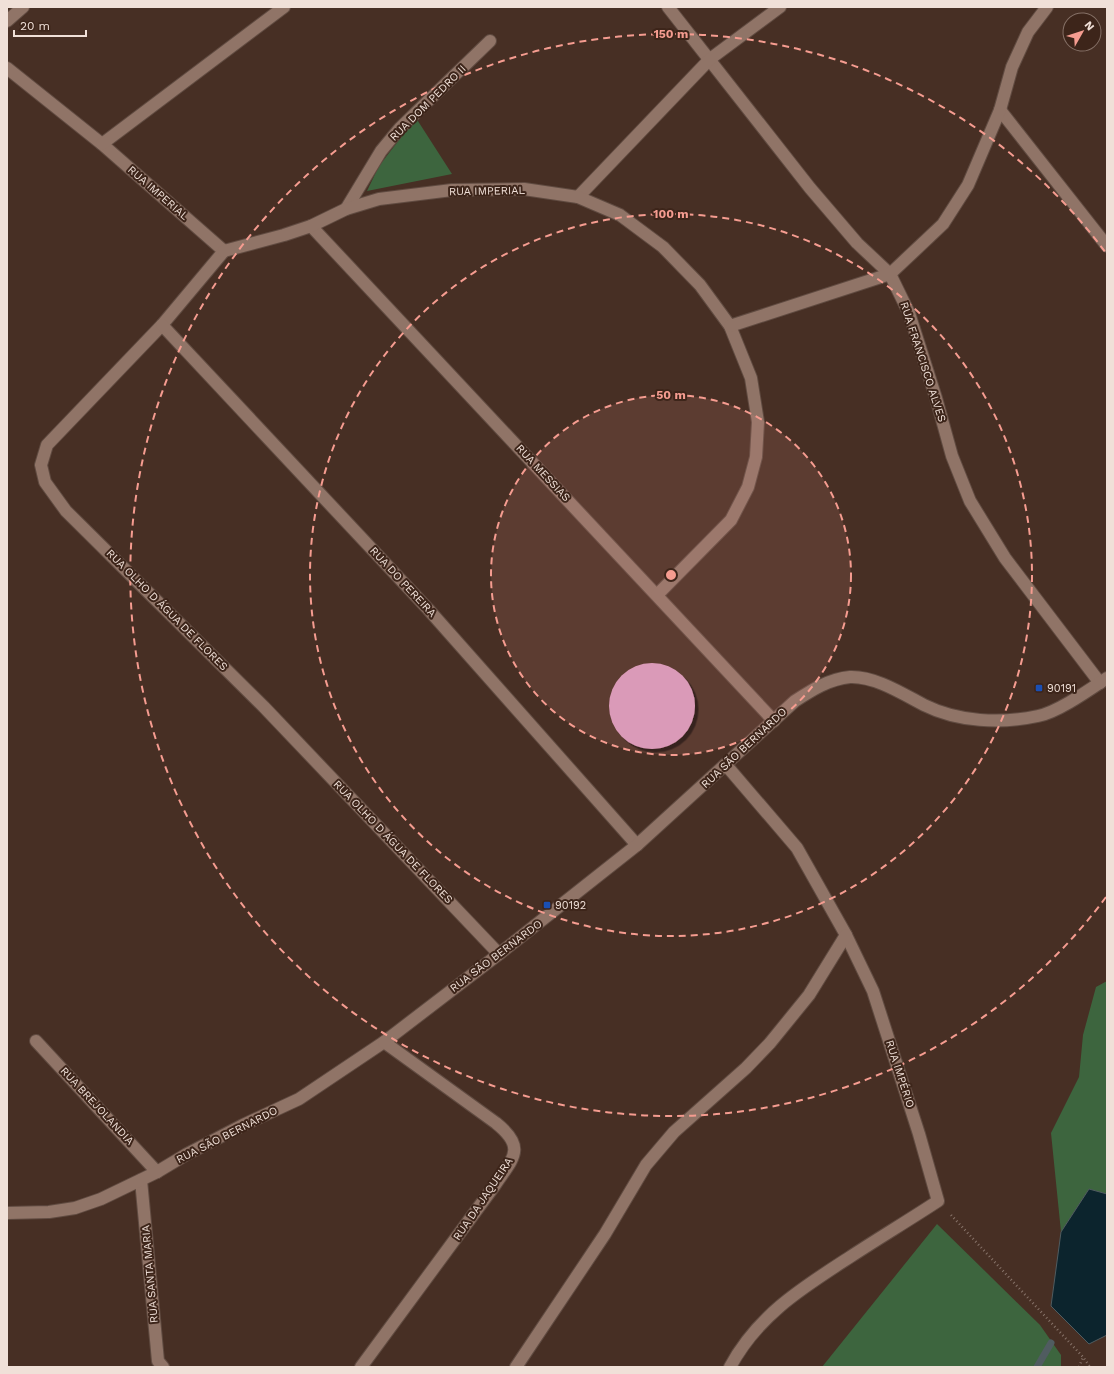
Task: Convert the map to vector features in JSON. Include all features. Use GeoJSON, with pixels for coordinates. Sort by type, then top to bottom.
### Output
{"type":"FeatureCollection","features":[{"type":"Feature","properties":{"kind":"street"},"geometry":{"type":"LineString","coordinates":[[7,21],[23,7]]}},
{"type":"Feature","properties":{"kind":"street"},"geometry":{"type":"LineString","coordinates":[[102,144],[284,7]]}},
{"type":"Feature","properties":{"kind":"street","name":"RUA FRANCISCO ALVES"},"geometry":{"type":"LineString","coordinates":[[668,7],[810,188],[857,243],[890,274],[909,313],[936,398],[952,456],[970,501],[1005,558],[1104,681]]}},
{"type":"Feature","properties":{"kind":"street"},"geometry":{"type":"LineString","coordinates":[[578,197],[710,59],[780,7]]}},
{"type":"Feature","properties":{"kind":"street"},"geometry":{"type":"LineString","coordinates":[[730,326],[890,274],[943,224],[968,185],[1000,110],[1012,67],[1028,32],[1047,7]]}},
{"type":"Feature","properties":{"kind":"street","name":"RUA DOM PEDRO II"},"geometry":{"type":"LineString","coordinates":[[346,209],[381,151],[400,128],[490,42]]}},
{"type":"Feature","properties":{"kind":"street","name":"RUA IMPERIAL"},"geometry":{"type":"LineString","coordinates":[[7,68],[102,144],[224,251],[284,236],[311,226],[346,209],[379,199],[452,190],[524,189],[578,197],[620,215],[663,247],[700,285],[730,326],[751,378],[758,422],[756,457],[748,487],[731,520],[657,595]]}},
{"type":"Feature","properties":{"kind":"street"},"geometry":{"type":"LineString","coordinates":[[1000,110],[1107,246]]}},
{"type":"Feature","properties":{"kind":"street","name":"RUA MESSIAS"},"geometry":{"type":"LineString","coordinates":[[311,226],[774,721]]}},
{"type":"Feature","properties":{"kind":"street","name":"RUA OLHO D ÁGUA DE FLORES"},"geometry":{"type":"LineString","coordinates":[[224,251],[162,325],[47,445],[41,464],[45,482],[66,511],[264,708],[499,954]]}},
{"type":"Feature","properties":{"kind":"street","name":"RUA DO PEREIRA"},"geometry":{"type":"LineString","coordinates":[[162,325],[428,609],[637,845]]}},
{"type":"Feature","properties":{"kind":"street","name":"RUA SÃO BERNARDO"},"geometry":{"type":"LineString","coordinates":[[7,1213],[48,1212],[75,1208],[101,1199],[157,1172],[201,1147],[299,1099],[384,1042],[499,954],[637,845],[795,701],[817,687],[834,680],[852,677],[875,682],[898,690],[926,705],[966,719],[1002,720],[1039,716],[1077,698],[1104,681]]}},
{"type":"Feature","properties":{"kind":"street","name":"RUA IMPÉRIO"},"geometry":{"type":"LineString","coordinates":[[726,765],[797,848],[846,935],[874,991],[919,1134],[938,1201]]}},
{"type":"Feature","properties":{"kind":"street"},"geometry":{"type":"LineString","coordinates":[[516,1367],[605,1234],[646,1165],[674,1132],[746,1068],[770,1043],[809,995],[846,935]]}},
{"type":"Feature","properties":{"kind":"street","name":"RUA BREJOLANDIA"},"geometry":{"type":"LineString","coordinates":[[36,1041],[157,1172]]}},
{"type":"Feature","properties":{"kind":"street","name":"RUA DA JAQUEIRA"},"geometry":{"type":"LineString","coordinates":[[361,1367],[499,1179],[512,1160],[515,1147],[510,1134],[384,1042]]}},
{"type":"Feature","properties":{"kind":"street","name":"RUA SANTA MARIA"},"geometry":{"type":"LineString","coordinates":[[141,1180],[158,1365]]}},
{"type":"Feature","properties":{"kind":"street"},"geometry":{"type":"LineString","coordinates":[[730,1367],[748,1338],[764,1319],[784,1302],[834,1267],[938,1201]]}},
{"type":"Feature","properties":{"kind":"path"},"geometry":{"type":"LineString","coordinates":[[938,1201],[1083,1357],[1090,1367]]}},
{"type":"Feature","properties":{"kind":"path"},"geometry":{"type":"LineString","coordinates":[[1078,1367],[1083,1357]]}},
{"type":"Feature","properties":{"kind":"green space"},"geometry":{"type":"Polygon","coordinates":[[[416,118],[452,174],[367,191],[379,166],[416,118]]]}},
{"type":"Feature","properties":{"kind":"green space"},"geometry":{"type":"Polygon","coordinates":[[[1107,981],[1107,1194],[1089,1189],[1061,1232],[1051,1133],[1079,1077],[1083,1035],[1096,987],[1107,981]]]}},
{"type":"Feature","properties":{"kind":"green space"},"geometry":{"type":"Polygon","coordinates":[[[937,1224],[1040,1325],[1061,1355],[1061,1367],[822,1367],[937,1224]]]}},
{"type":"Feature","properties":{"kind":"water"},"geometry":{"type":"Polygon","coordinates":[[[1089,1189],[1107,1194],[1107,1335],[1089,1344],[1051,1306],[1061,1232],[1089,1189]]]}},
{"type":"Feature","properties":{"kind":"building"},"geometry":{"type":"Polygon","coordinates":[[[652,663],[668,667],[682,676],[691,690],[695,706],[691,722],[682,736],[668,745],[652,749],[636,745],[622,736],[613,722],[609,706],[613,690],[622,676],[636,667],[652,663]]]}},
{"type":"Feature","properties":{"kind":"waterway"},"geometry":{"type":"LineString","coordinates":[[1037,1367],[1051,1343]]}},
{"type":"Feature","properties":{"kind":"place","name":"90191"},"geometry":{"type":"Point","coordinates":[1039,688]}},
{"type":"Feature","properties":{"kind":"place","name":"90192"},"geometry":{"type":"Point","coordinates":[547,905]}}]}
